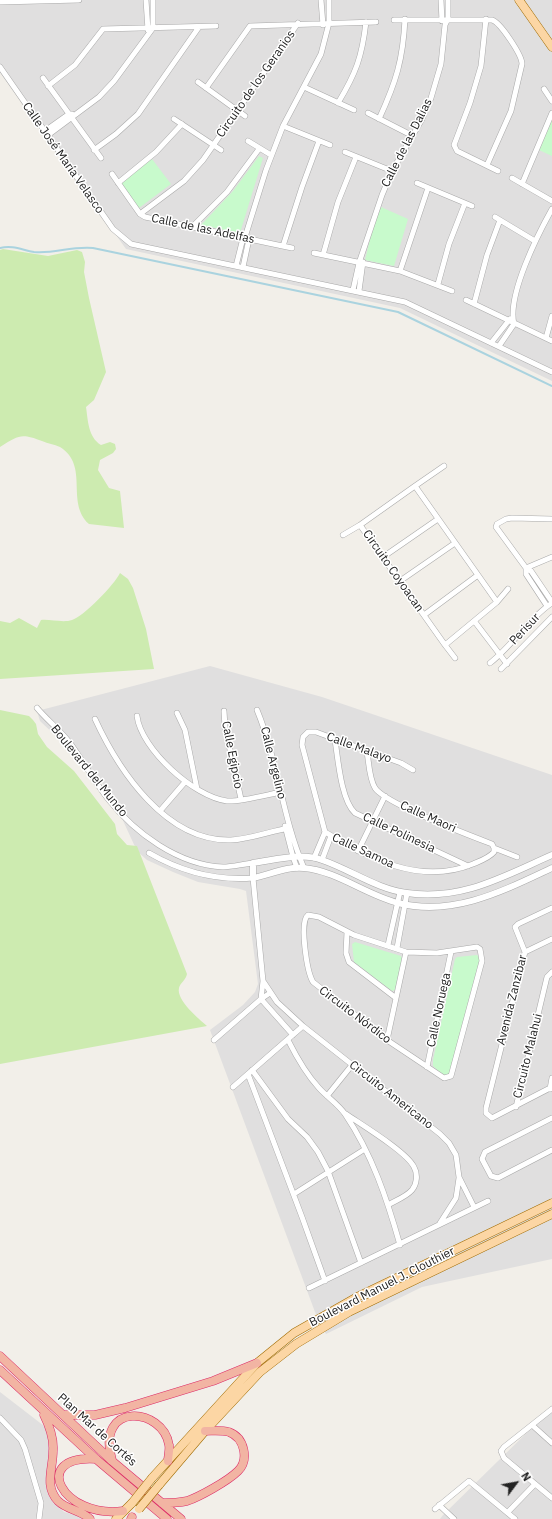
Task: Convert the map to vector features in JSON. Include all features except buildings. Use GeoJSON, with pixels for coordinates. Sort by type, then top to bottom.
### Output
{"type":"FeatureCollection","features":[{"type":"Feature","properties":{"kind":"highway","name":"Plan Mar de Cortés"},"geometry":{"type":"LineString","coordinates":[[0,1356],[112,1461],[181,1519]]}},
{"type":"Feature","properties":{"kind":"highway"},"geometry":{"type":"LineString","coordinates":[[62,1415],[95,1415],[125,1408],[213,1381],[257,1363]]}},
{"type":"Feature","properties":{"kind":"highway","name":"Plan Mar de Cortés"},"geometry":{"type":"LineString","coordinates":[[0,1370],[42,1411],[167,1519]]}},
{"type":"Feature","properties":{"kind":"highway"},"geometry":{"type":"LineString","coordinates":[[42,1411],[53,1440],[54,1450],[50,1477],[53,1493],[59,1502],[90,1519]]}},
{"type":"Feature","properties":{"kind":"highway"},"geometry":{"type":"LineString","coordinates":[[112,1461],[108,1448],[108,1438],[112,1429],[124,1417],[135,1415],[154,1423],[166,1436],[169,1444],[168,1461]]}},
{"type":"Feature","properties":{"kind":"highway"},"geometry":{"type":"LineString","coordinates":[[162,1503],[174,1503],[188,1500],[226,1480],[240,1467],[244,1459],[244,1452],[238,1438],[228,1432],[205,1431]]}},
{"type":"Feature","properties":{"kind":"highway"},"geometry":{"type":"LineString","coordinates":[[96,1459],[77,1460],[65,1467],[59,1480],[61,1492],[72,1504],[90,1512],[110,1515],[123,1511]]}},
{"type":"Feature","properties":{"kind":"main road"},"geometry":{"type":"LineString","coordinates":[[519,0],[552,47]]}},
{"type":"Feature","properties":{"kind":"main road","name":"Boulevard Manuel J. Clouthier"},"geometry":{"type":"LineString","coordinates":[[116,1519],[257,1363],[294,1333],[353,1299],[552,1203]]}},
{"type":"Feature","properties":{"kind":"main road","name":"Boulevard Manuel J. Clouthier"},"geometry":{"type":"LineString","coordinates":[[131,1518],[205,1431],[260,1372],[296,1344],[349,1312],[552,1214]]}},
{"type":"Feature","properties":{"kind":"street"},"geometry":{"type":"LineString","coordinates":[[0,2],[79,0]]}},
{"type":"Feature","properties":{"kind":"street"},"geometry":{"type":"LineString","coordinates":[[146,0],[150,29]]}},
{"type":"Feature","properties":{"kind":"street"},"geometry":{"type":"LineString","coordinates":[[46,133],[107,90],[150,29],[153,0]]}},
{"type":"Feature","properties":{"kind":"street"},"geometry":{"type":"LineString","coordinates":[[321,0],[323,23],[326,31]]}},
{"type":"Feature","properties":{"kind":"street"},"geometry":{"type":"LineString","coordinates":[[329,0],[329,23],[321,54],[283,126],[271,155],[236,266],[359,291],[404,302],[552,372]]}},
{"type":"Feature","properties":{"kind":"street"},"geometry":{"type":"LineString","coordinates":[[441,0],[441,19],[445,25]]}},
{"type":"Feature","properties":{"kind":"street","name":"Calle de las Dalias"},"geometry":{"type":"LineString","coordinates":[[353,290],[362,262],[371,223],[392,171],[413,136],[431,98],[441,64],[445,25],[448,19],[448,0]]}},
{"type":"Feature","properties":{"kind":"street"},"geometry":{"type":"LineString","coordinates":[[486,19],[478,78],[454,145],[457,151],[498,171]]}},
{"type":"Feature","properties":{"kind":"street"},"geometry":{"type":"LineString","coordinates":[[394,20],[486,19],[496,21],[522,60],[511,111],[487,166]]}},
{"type":"Feature","properties":{"kind":"street"},"geometry":{"type":"LineString","coordinates":[[378,119],[397,79],[401,60],[405,20]]}},
{"type":"Feature","properties":{"kind":"street"},"geometry":{"type":"LineString","coordinates":[[338,103],[354,76],[363,46],[366,22]]}},
{"type":"Feature","properties":{"kind":"street","name":"Circuito de los Geranios"},"geometry":{"type":"LineString","coordinates":[[206,88],[250,26],[376,22]]}},
{"type":"Feature","properties":{"kind":"street","name":"Circuito de los Geranios"},"geometry":{"type":"LineString","coordinates":[[140,214],[184,181],[214,145],[298,24]]}},
{"type":"Feature","properties":{"kind":"street"},"geometry":{"type":"LineString","coordinates":[[48,86],[75,65],[103,29],[150,29],[216,26]]}},
{"type":"Feature","properties":{"kind":"street"},"geometry":{"type":"LineString","coordinates":[[94,150],[116,134],[138,114],[199,27]]}},
{"type":"Feature","properties":{"kind":"street","name":"Calle José María Velasco"},"geometry":{"type":"LineString","coordinates":[[0,67],[113,228],[131,244],[236,266]]}},
{"type":"Feature","properties":{"kind":"street"},"geometry":{"type":"LineString","coordinates":[[43,78],[101,158]]}},
{"type":"Feature","properties":{"kind":"street"},"geometry":{"type":"LineString","coordinates":[[198,82],[245,116]]}},
{"type":"Feature","properties":{"kind":"street"},"geometry":{"type":"LineString","coordinates":[[304,87],[354,110]]}},
{"type":"Feature","properties":{"kind":"street"},"geometry":{"type":"LineString","coordinates":[[544,89],[552,101]]}},
{"type":"Feature","properties":{"kind":"street"},"geometry":{"type":"LineString","coordinates":[[368,113],[413,136]]}},
{"type":"Feature","properties":{"kind":"street"},"geometry":{"type":"LineString","coordinates":[[522,184],[552,113]]}},
{"type":"Feature","properties":{"kind":"street"},"geometry":{"type":"LineString","coordinates":[[174,119],[222,150]]}},
{"type":"Feature","properties":{"kind":"street"},"geometry":{"type":"LineString","coordinates":[[118,183],[156,152],[182,124]]}},
{"type":"Feature","properties":{"kind":"street"},"geometry":{"type":"LineString","coordinates":[[283,126],[330,145]]}},
{"type":"Feature","properties":{"kind":"street"},"geometry":{"type":"LineString","coordinates":[[248,141],[271,155]]}},
{"type":"Feature","properties":{"kind":"street"},"geometry":{"type":"LineString","coordinates":[[283,246],[302,186],[319,141]]}},
{"type":"Feature","properties":{"kind":"street"},"geometry":{"type":"LineString","coordinates":[[191,228],[227,192],[259,149]]}},
{"type":"Feature","properties":{"kind":"street"},"geometry":{"type":"LineString","coordinates":[[345,152],[392,171]]}},
{"type":"Feature","properties":{"kind":"street"},"geometry":{"type":"LineString","coordinates":[[323,255],[338,202],[356,157]]}},
{"type":"Feature","properties":{"kind":"street","name":"Calle de las Adelfas"},"geometry":{"type":"LineString","coordinates":[[112,174],[140,214],[151,219],[191,228],[246,237],[292,248]]}},
{"type":"Feature","properties":{"kind":"street"},"geometry":{"type":"LineString","coordinates":[[512,178],[552,201]]}},
{"type":"Feature","properties":{"kind":"street"},"geometry":{"type":"LineString","coordinates":[[416,183],[472,206]]}},
{"type":"Feature","properties":{"kind":"street"},"geometry":{"type":"LineString","coordinates":[[400,271],[428,188]]}},
{"type":"Feature","properties":{"kind":"street"},"geometry":{"type":"LineString","coordinates":[[438,284],[450,244],[465,203]]}},
{"type":"Feature","properties":{"kind":"street"},"geometry":{"type":"LineString","coordinates":[[491,343],[510,319],[520,282],[535,241],[552,209]]}},
{"type":"Feature","properties":{"kind":"street"},"geometry":{"type":"LineString","coordinates":[[495,217],[535,241]]}},
{"type":"Feature","properties":{"kind":"street"},"geometry":{"type":"LineString","coordinates":[[474,304],[487,255],[500,220]]}},
{"type":"Feature","properties":{"kind":"street"},"geometry":{"type":"LineString","coordinates":[[243,267],[246,237]]}},
{"type":"Feature","properties":{"kind":"street"},"geometry":{"type":"LineString","coordinates":[[314,253],[400,271],[438,284],[452,291]]}},
{"type":"Feature","properties":{"kind":"street","name":"Calle de las Dalias"},"geometry":{"type":"LineString","coordinates":[[359,291],[362,262]]}},
{"type":"Feature","properties":{"kind":"street"},"geometry":{"type":"LineString","coordinates":[[466,300],[510,319],[514,324],[552,341]]}},
{"type":"Feature","properties":{"kind":"street"},"geometry":{"type":"LineString","coordinates":[[546,338],[552,316]]}},
{"type":"Feature","properties":{"kind":"street"},"geometry":{"type":"LineString","coordinates":[[499,346],[514,324]]}},
{"type":"Feature","properties":{"kind":"street","name":"Circuito Coyoacan"},"geometry":{"type":"LineString","coordinates":[[444,466],[360,525],[455,658]]}},
{"type":"Feature","properties":{"kind":"street"},"geometry":{"type":"LineString","coordinates":[[415,486],[497,602]]}},
{"type":"Feature","properties":{"kind":"street"},"geometry":{"type":"LineString","coordinates":[[550,604],[526,574],[526,568],[496,527],[496,524],[506,518],[552,519]]}},
{"type":"Feature","properties":{"kind":"street"},"geometry":{"type":"LineString","coordinates":[[383,557],[438,519]]}},
{"type":"Feature","properties":{"kind":"street"},"geometry":{"type":"LineString","coordinates":[[343,536],[360,525]]}},
{"type":"Feature","properties":{"kind":"street"},"geometry":{"type":"LineString","coordinates":[[400,581],[455,543]]}},
{"type":"Feature","properties":{"kind":"street"},"geometry":{"type":"LineString","coordinates":[[526,568],[552,558]]}},
{"type":"Feature","properties":{"kind":"street"},"geometry":{"type":"LineString","coordinates":[[424,615],[478,575]]}},
{"type":"Feature","properties":{"kind":"street"},"geometry":{"type":"LineString","coordinates":[[445,645],[475,622],[497,602],[508,589]]}},
{"type":"Feature","properties":{"kind":"street","name":"Perisur"},"geometry":{"type":"LineString","coordinates":[[490,663],[499,656],[550,604]]}},
{"type":"Feature","properties":{"kind":"street","name":"Perisur"},"geometry":{"type":"LineString","coordinates":[[501,669],[552,617]]}},
{"type":"Feature","properties":{"kind":"street"},"geometry":{"type":"LineString","coordinates":[[475,622],[499,656],[507,664]]}},
{"type":"Feature","properties":{"kind":"street","name":"Boulevard del Mundo"},"geometry":{"type":"LineString","coordinates":[[37,708],[63,734],[109,800],[130,822],[150,839],[167,850],[196,862],[223,867],[296,857],[314,858],[322,860],[379,885],[400,892],[447,894],[482,886],[552,855]]}},
{"type":"Feature","properties":{"kind":"street","name":"Calle Argelino"},"geometry":{"type":"LineString","coordinates":[[257,710],[266,736],[281,792],[288,829],[296,857],[301,868]]}},
{"type":"Feature","properties":{"kind":"street","name":"Calle Egipcio"},"geometry":{"type":"LineString","coordinates":[[224,711],[225,727],[241,799]]}},
{"type":"Feature","properties":{"kind":"street"},"geometry":{"type":"LineString","coordinates":[[177,713],[185,730],[197,789]]}},
{"type":"Feature","properties":{"kind":"street"},"geometry":{"type":"LineString","coordinates":[[138,716],[142,734],[152,748],[185,782],[197,789],[219,800],[229,801],[281,792]]}},
{"type":"Feature","properties":{"kind":"street"},"geometry":{"type":"LineString","coordinates":[[95,719],[121,769],[134,785],[160,811],[186,830],[200,836],[215,839],[248,838],[288,829]]}},
{"type":"Feature","properties":{"kind":"street","name":"Calle Malayo"},"geometry":{"type":"LineString","coordinates":[[305,734],[308,732],[316,732],[367,752],[401,763],[413,770]]}},
{"type":"Feature","properties":{"kind":"street","name":"Calle Samoa"},"geometry":{"type":"LineString","coordinates":[[305,734],[302,745],[325,832],[331,836],[384,863],[413,870],[433,871],[468,866],[493,854],[494,848]]}},
{"type":"Feature","properties":{"kind":"street","name":"Calle Polinesia"},"geometry":{"type":"LineString","coordinates":[[335,740],[348,802],[355,813],[468,866]]}},
{"type":"Feature","properties":{"kind":"street","name":"Calle Maori"},"geometry":{"type":"LineString","coordinates":[[367,752],[372,783],[378,792],[425,816],[492,844],[494,848],[517,857]]}},
{"type":"Feature","properties":{"kind":"street"},"geometry":{"type":"LineString","coordinates":[[160,811],[185,782]]}},
{"type":"Feature","properties":{"kind":"street"},"geometry":{"type":"LineString","coordinates":[[358,851],[385,796]]}},
{"type":"Feature","properties":{"kind":"street"},"geometry":{"type":"LineString","coordinates":[[314,858],[325,832]]}},
{"type":"Feature","properties":{"kind":"street"},"geometry":{"type":"LineString","coordinates":[[322,860],[331,836]]}},
{"type":"Feature","properties":{"kind":"street"},"geometry":{"type":"LineString","coordinates":[[149,853],[179,868],[208,877],[225,879],[253,878],[301,868],[332,876],[365,892],[402,904],[443,906],[482,899],[552,868]]}},
{"type":"Feature","properties":{"kind":"street"},"geometry":{"type":"LineString","coordinates":[[253,863],[253,878],[263,981],[261,999],[293,1035]]}},
{"type":"Feature","properties":{"kind":"street"},"geometry":{"type":"LineString","coordinates":[[396,948],[402,904],[400,892]]}},
{"type":"Feature","properties":{"kind":"street"},"geometry":{"type":"LineString","coordinates":[[388,945],[402,904],[408,893]]}},
{"type":"Feature","properties":{"kind":"street","name":"Avenida Zanzibar"},"geometry":{"type":"LineString","coordinates":[[516,1107],[492,1118],[487,1115],[486,1108],[525,952],[515,928],[516,926],[552,908]]}},
{"type":"Feature","properties":{"kind":"street","name":"Circuito Nórdico"},"geometry":{"type":"LineString","coordinates":[[313,914],[347,932],[388,945],[406,952],[451,952],[477,947],[482,952],[482,960],[451,1076],[444,1078],[427,1067],[387,1040],[316,986],[310,977],[303,922],[305,917],[313,914]]}},
{"type":"Feature","properties":{"kind":"street"},"geometry":{"type":"LineString","coordinates":[[347,932],[346,953],[349,962],[396,998]]}},
{"type":"Feature","properties":{"kind":"street"},"geometry":{"type":"LineString","coordinates":[[525,952],[552,939]]}},
{"type":"Feature","properties":{"kind":"street"},"geometry":{"type":"LineString","coordinates":[[387,1040],[406,952]]}},
{"type":"Feature","properties":{"kind":"street","name":"Calle Noruega"},"geometry":{"type":"LineString","coordinates":[[427,1067],[451,952]]}},
{"type":"Feature","properties":{"kind":"street","name":"Circuito Malahui"},"geometry":{"type":"LineString","coordinates":[[516,1107],[546,982],[552,972]]}},
{"type":"Feature","properties":{"kind":"street","name":"Circuito Americano"},"geometry":{"type":"LineString","coordinates":[[263,981],[270,993],[282,1007],[303,1026],[440,1134],[456,1155],[460,1177],[474,1208]]}},
{"type":"Feature","properties":{"kind":"street"},"geometry":{"type":"LineString","coordinates":[[214,1040],[270,993]]}},
{"type":"Feature","properties":{"kind":"street"},"geometry":{"type":"LineString","coordinates":[[233,1087],[303,1026]]}},
{"type":"Feature","properties":{"kind":"street"},"geometry":{"type":"LineString","coordinates":[[288,1040],[305,1070],[319,1088],[344,1112],[399,1151],[414,1166],[416,1178],[412,1189],[388,1205]]}},
{"type":"Feature","properties":{"kind":"street"},"geometry":{"type":"LineString","coordinates":[[327,1096],[352,1065]]}},
{"type":"Feature","properties":{"kind":"street"},"geometry":{"type":"LineString","coordinates":[[250,1072],[288,1119],[307,1137],[318,1152],[328,1171],[361,1263]]}},
{"type":"Feature","properties":{"kind":"street"},"geometry":{"type":"LineString","coordinates":[[250,1072],[324,1281]]}},
{"type":"Feature","properties":{"kind":"street"},"geometry":{"type":"LineString","coordinates":[[516,1107],[551,1088],[552,1078]]}},
{"type":"Feature","properties":{"kind":"street"},"geometry":{"type":"LineString","coordinates":[[344,1112],[373,1162],[400,1245]]}},
{"type":"Feature","properties":{"kind":"street"},"geometry":{"type":"LineString","coordinates":[[552,1118],[485,1152],[482,1159],[491,1176],[498,1178],[552,1150]]}},
{"type":"Feature","properties":{"kind":"street"},"geometry":{"type":"LineString","coordinates":[[294,1194],[328,1171],[365,1149]]}},
{"type":"Feature","properties":{"kind":"street","name":"Circuito Americano"},"geometry":{"type":"LineString","coordinates":[[439,1224],[456,1198],[460,1177]]}},
{"type":"Feature","properties":{"kind":"street","name":"Circuito Americano"},"geometry":{"type":"LineString","coordinates":[[310,1288],[488,1201]]}},
{"type":"Feature","properties":{"kind":"street"},"geometry":{"type":"LineString","coordinates":[[552,1409],[504,1447],[502,1454],[552,1498]]}},
{"type":"Feature","properties":{"kind":"street"},"geometry":{"type":"LineString","coordinates":[[0,1418],[21,1440],[25,1449],[41,1503],[39,1519]]}},
{"type":"Feature","properties":{"kind":"street"},"geometry":{"type":"LineString","coordinates":[[532,1425],[552,1443]]}},
{"type":"Feature","properties":{"kind":"street"},"geometry":{"type":"LineString","coordinates":[[454,1519],[437,1507],[469,1481],[516,1519]]}},
{"type":"Feature","properties":{"kind":"street"},"geometry":{"type":"LineString","coordinates":[[508,1512],[535,1484]]}},
{"type":"Feature","properties":{"kind":"shaded area"},"geometry":{"type":"Polygon","coordinates":[[[0,0],[552,0],[552,381],[400,308],[126,249],[0,72],[0,0]]]}},
{"type":"Feature","properties":{"kind":"shaded area"},"geometry":{"type":"Polygon","coordinates":[[[210,666],[322,697],[552,775],[552,1259],[422,1287],[326,1334],[315,1312],[210,1030],[243,1005],[255,992],[258,984],[246,891],[198,882],[147,860],[137,851],[119,812],[99,777],[40,721],[37,711],[210,666]]]}},
{"type":"Feature","properties":{"kind":"shaded area"},"geometry":{"type":"Polygon","coordinates":[[[0,1392],[48,1429],[53,1456],[46,1485],[49,1496],[64,1512],[90,1519],[0,1519],[0,1392]]]}},
{"type":"Feature","properties":{"kind":"shaded area"},"geometry":{"type":"Polygon","coordinates":[[[552,1408],[552,1519],[440,1519],[443,1515],[552,1408]]]}},
{"type":"Feature","properties":{"kind":"green space"},"geometry":{"type":"Polygon","coordinates":[[[552,120],[552,156],[539,150],[552,120]]]}},
{"type":"Feature","properties":{"kind":"green space"},"geometry":{"type":"Polygon","coordinates":[[[259,156],[263,158],[240,233],[201,225],[233,191],[259,156]]]}},
{"type":"Feature","properties":{"kind":"green space"},"geometry":{"type":"Polygon","coordinates":[[[152,159],[171,184],[139,208],[120,183],[152,159]]]}},
{"type":"Feature","properties":{"kind":"green space"},"geometry":{"type":"Polygon","coordinates":[[[381,207],[408,219],[394,266],[365,260],[372,231],[381,207]]]}},
{"type":"Feature","properties":{"kind":"green space"},"geometry":{"type":"Polygon","coordinates":[[[3,249],[48,256],[77,250],[82,252],[85,262],[84,272],[89,298],[106,372],[94,400],[86,407],[87,417],[93,438],[97,442],[101,445],[110,442],[115,444],[116,449],[113,453],[100,460],[98,470],[109,488],[120,491],[124,528],[89,524],[82,515],[79,505],[74,464],[69,455],[60,447],[35,438],[20,436],[0,447],[0,250],[3,249]]]}},
{"type":"Feature","properties":{"kind":"green space"},"geometry":{"type":"Polygon","coordinates":[[[120,573],[128,579],[133,588],[146,629],[154,669],[0,679],[0,621],[10,623],[19,618],[37,628],[41,620],[65,621],[77,618],[98,600],[112,585],[120,573]]]}},
{"type":"Feature","properties":{"kind":"green space"},"geometry":{"type":"Polygon","coordinates":[[[0,710],[29,716],[36,724],[38,734],[47,747],[74,771],[115,824],[117,834],[127,845],[137,846],[187,974],[179,988],[179,993],[189,1009],[207,1026],[0,1064],[0,710]]]}},
{"type":"Feature","properties":{"kind":"green space"},"geometry":{"type":"Polygon","coordinates":[[[355,942],[401,956],[402,959],[395,990],[392,991],[354,962],[352,944],[355,942]]]}},
{"type":"Feature","properties":{"kind":"green space"},"geometry":{"type":"Polygon","coordinates":[[[477,955],[480,958],[449,1075],[444,1076],[433,1066],[433,1060],[455,959],[457,957],[477,955]]]}},
{"type":"Feature","properties":{"kind":"waterway"},"geometry":{"type":"LineString","coordinates":[[0,248],[13,247],[34,252],[93,248],[398,312],[552,386]]}}]}
